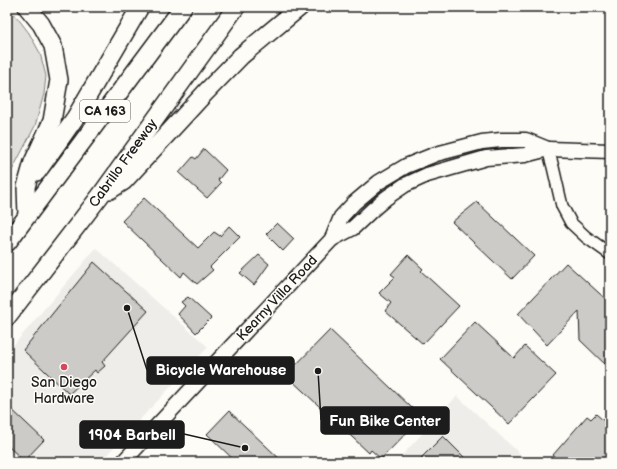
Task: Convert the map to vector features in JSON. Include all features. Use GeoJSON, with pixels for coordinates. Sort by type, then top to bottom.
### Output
{"type":"FeatureCollection","features":[{"type":"Feature","properties":{"kind":"highway"},"geometry":{"type":"LineString","coordinates":[[27,7],[40,24],[53,46],[59,80],[52,121],[33,162],[26,187],[27,215]]}},
{"type":"Feature","properties":{"kind":"highway"},"geometry":{"type":"LineString","coordinates":[[26,187],[74,118],[140,7]]}},
{"type":"Feature","properties":{"kind":"highway","name":"CA 163"},"geometry":{"type":"LineString","coordinates":[[7,243],[183,7]]}},
{"type":"Feature","properties":{"kind":"highway","name":"Cabrillo Freeway"},"geometry":{"type":"LineString","coordinates":[[7,317],[100,196],[236,7]]}},
{"type":"Feature","properties":{"kind":"highway"},"geometry":{"type":"LineString","coordinates":[[100,196],[124,181],[241,56],[300,7]]}},
{"type":"Feature","properties":{"kind":"main road","name":"Kearny Villa Road"},"geometry":{"type":"LineString","coordinates":[[123,462],[332,239],[353,228],[386,198],[405,185],[427,175],[486,158],[525,155],[548,149],[610,151]]}},
{"type":"Feature","properties":{"kind":"street"},"geometry":{"type":"LineString","coordinates":[[548,149],[562,206],[571,223],[586,237],[610,254]]}},
{"type":"Feature","properties":{"kind":"shaded area"},"geometry":{"type":"Polygon","coordinates":[[[7,10],[16,16],[29,33],[40,53],[46,76],[44,94],[35,126],[7,180],[7,10]]]}},
{"type":"Feature","properties":{"kind":"shaded area"},"geometry":{"type":"Polygon","coordinates":[[[96,248],[208,347],[100,462],[22,462],[7,449],[7,353],[96,248]]]}},
{"type":"Feature","properties":{"kind":"shaded area"},"geometry":{"type":"Polygon","coordinates":[[[457,396],[529,462],[396,462],[457,396]]]}},
{"type":"Feature","properties":{"kind":"building"},"geometry":{"type":"Polygon","coordinates":[[[204,149],[226,170],[218,180],[221,183],[207,198],[179,173],[193,157],[196,159],[204,149]]]}},
{"type":"Feature","properties":{"kind":"building"},"geometry":{"type":"Polygon","coordinates":[[[144,198],[198,248],[214,232],[220,236],[229,226],[240,237],[210,267],[213,270],[197,284],[184,272],[181,277],[122,221],[144,198]]]}},
{"type":"Feature","properties":{"kind":"building"},"geometry":{"type":"Polygon","coordinates":[[[477,202],[534,256],[512,279],[452,222],[477,202]]]}},
{"type":"Feature","properties":{"kind":"building"},"geometry":{"type":"Polygon","coordinates":[[[277,223],[294,239],[283,251],[266,234],[277,223]]]}},
{"type":"Feature","properties":{"kind":"building"},"geometry":{"type":"Polygon","coordinates":[[[259,255],[269,264],[254,285],[240,273],[259,255]]]}},
{"type":"Feature","properties":{"kind":"building"},"geometry":{"type":"Polygon","coordinates":[[[408,255],[423,269],[421,271],[459,306],[423,344],[385,311],[391,303],[379,293],[395,277],[391,274],[408,255]]]}},
{"type":"Feature","properties":{"kind":"building"},"geometry":{"type":"Polygon","coordinates":[[[94,262],[148,311],[102,362],[105,366],[97,373],[95,370],[69,394],[23,350],[94,262]]]}},
{"type":"Feature","properties":{"kind":"building"},"geometry":{"type":"Polygon","coordinates":[[[566,263],[610,303],[610,369],[580,340],[579,311],[547,345],[518,314],[566,263]]]}},
{"type":"Feature","properties":{"kind":"building"},"geometry":{"type":"Polygon","coordinates":[[[188,297],[211,318],[196,333],[178,314],[185,306],[181,302],[188,297]]]}},
{"type":"Feature","properties":{"kind":"building"},"geometry":{"type":"Polygon","coordinates":[[[475,322],[514,358],[525,346],[556,375],[509,424],[440,359],[475,322]]]}},
{"type":"Feature","properties":{"kind":"building"},"geometry":{"type":"Polygon","coordinates":[[[330,330],[412,408],[411,411],[419,420],[381,459],[371,450],[369,453],[286,375],[330,330]]]}},
{"type":"Feature","properties":{"kind":"building"},"geometry":{"type":"Polygon","coordinates":[[[7,405],[44,440],[24,461],[7,445],[7,405]]]}},
{"type":"Feature","properties":{"kind":"building"},"geometry":{"type":"Polygon","coordinates":[[[229,411],[283,462],[236,462],[207,434],[229,411]]]}},
{"type":"Feature","properties":{"kind":"building"},"geometry":{"type":"Polygon","coordinates":[[[596,414],[610,426],[610,462],[560,462],[553,455],[587,416],[591,419],[596,414]]]}},
{"type":"Feature","properties":{"kind":"building"},"geometry":{"type":"Polygon","coordinates":[[[443,436],[469,462],[417,462],[443,436]]]}},
{"type":"Feature","properties":{"kind":"place","name":"Bicycle Warehouse"},"geometry":{"type":"Point","coordinates":[127,308]}},
{"type":"Feature","properties":{"kind":"place","name":"San Diego Hardware"},"geometry":{"type":"Point","coordinates":[64,367]}},
{"type":"Feature","properties":{"kind":"place","name":"Fun Bike Center"},"geometry":{"type":"Point","coordinates":[318,371]}},
{"type":"Feature","properties":{"kind":"place","name":"1904 Barbell"},"geometry":{"type":"Point","coordinates":[245,448]}}]}
